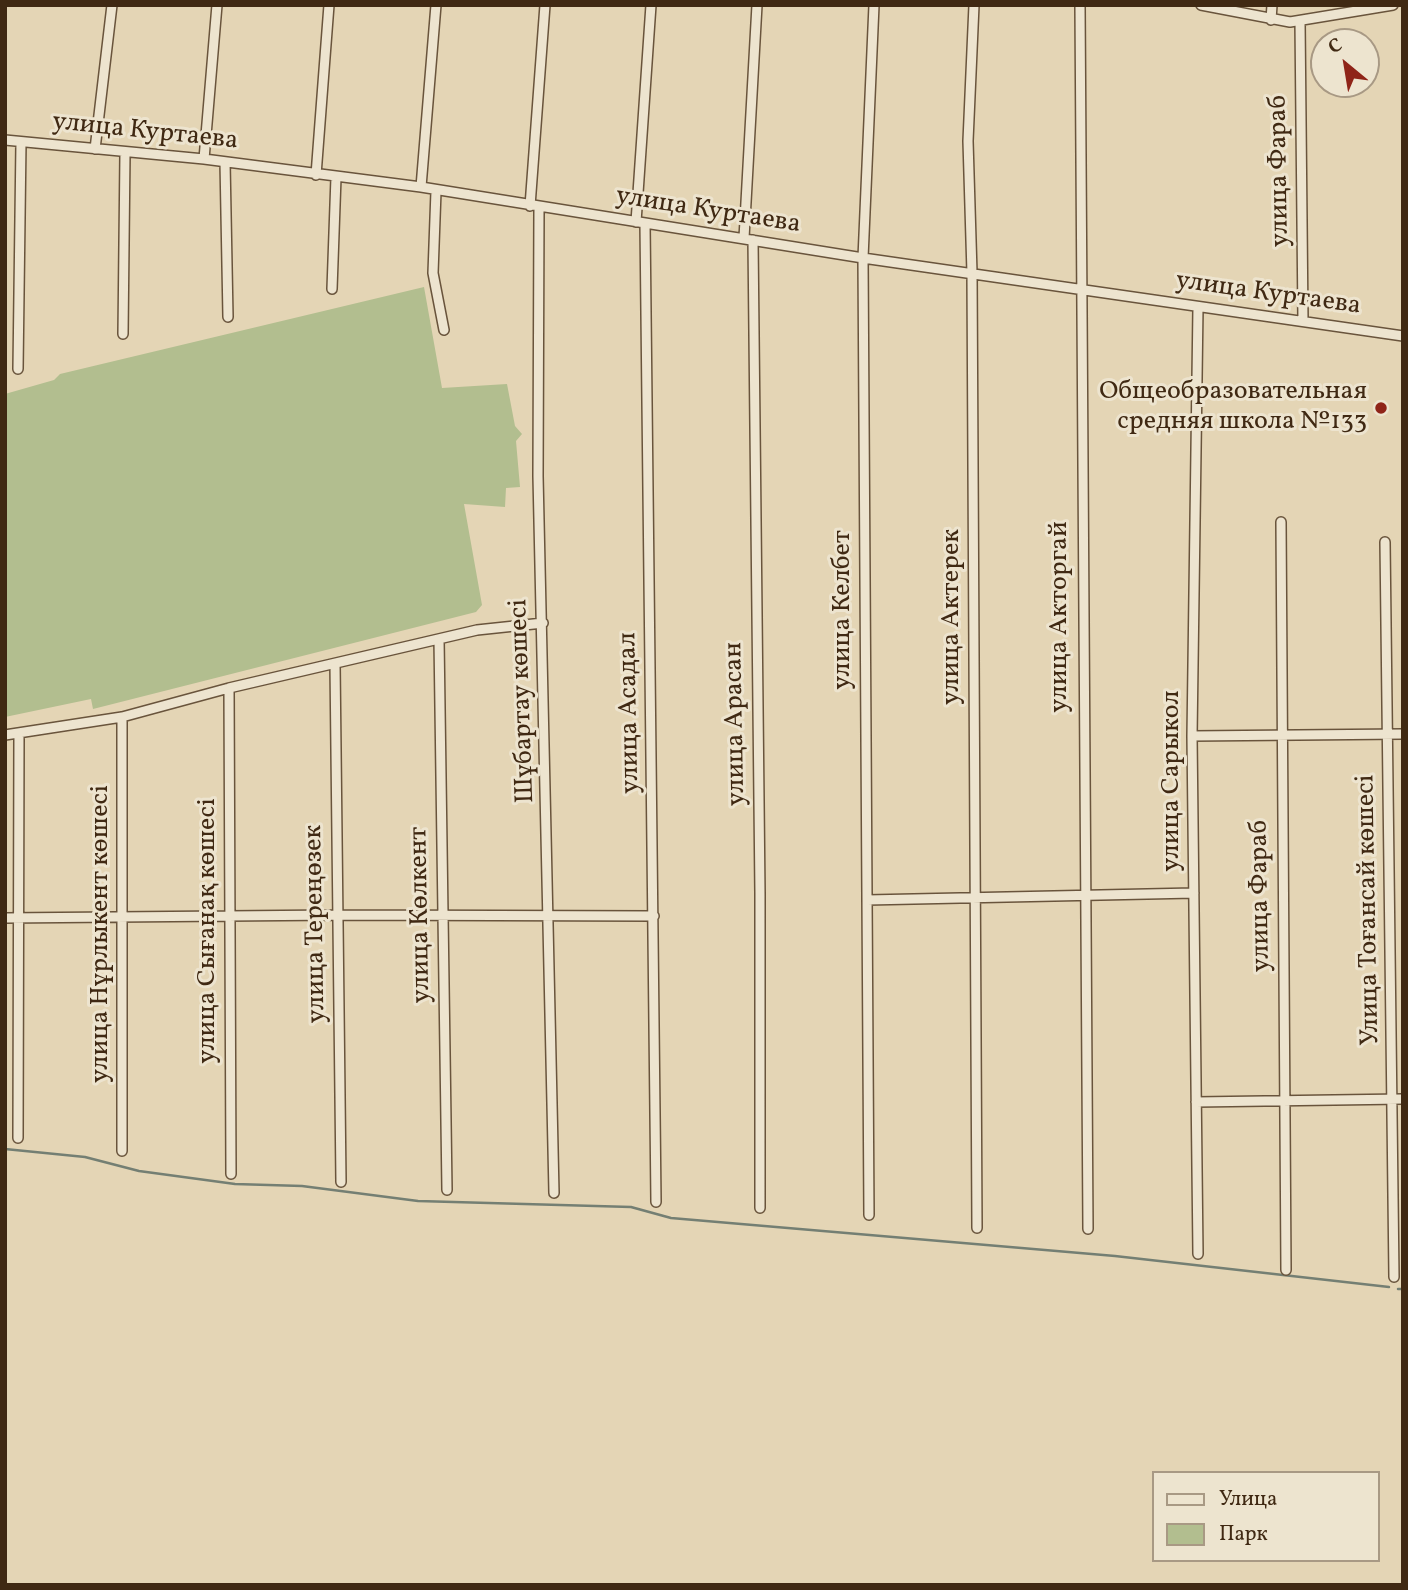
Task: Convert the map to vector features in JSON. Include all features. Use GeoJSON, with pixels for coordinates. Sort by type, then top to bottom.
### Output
{"type":"FeatureCollection","features":[{"type":"Feature","properties":{"kind":"street"},"geometry":{"type":"LineString","coordinates":[[95,149],[112,5]]}},
{"type":"Feature","properties":{"kind":"street"},"geometry":{"type":"LineString","coordinates":[[204,159],[217,5]]}},
{"type":"Feature","properties":{"kind":"street"},"geometry":{"type":"LineString","coordinates":[[316,175],[330,5]]}},
{"type":"Feature","properties":{"kind":"street"},"geometry":{"type":"LineString","coordinates":[[421,187],[436,5]]}},
{"type":"Feature","properties":{"kind":"street","name":"Шұбартау көшесі"},"geometry":{"type":"LineString","coordinates":[[545,5],[535,207],[538,476],[550,915],[554,1193]]}},
{"type":"Feature","properties":{"kind":"street","name":"улица Асадал"},"geometry":{"type":"LineString","coordinates":[[651,5],[641,223],[654,916],[656,1202]]}},
{"type":"Feature","properties":{"kind":"street","name":"улица Арасан"},"geometry":{"type":"LineString","coordinates":[[757,5],[748,239],[760,894],[760,1208]]}},
{"type":"Feature","properties":{"kind":"street","name":"улица Келбет"},"geometry":{"type":"LineString","coordinates":[[869,1215],[863,258],[874,5]]}},
{"type":"Feature","properties":{"kind":"street","name":"улица Актерек"},"geometry":{"type":"LineString","coordinates":[[974,5],[968,141],[972,273],[977,1228]]}},
{"type":"Feature","properties":{"kind":"street","name":"улица Акторгай"},"geometry":{"type":"LineString","coordinates":[[1080,5],[1088,1229]]}},
{"type":"Feature","properties":{"kind":"street"},"geometry":{"type":"LineString","coordinates":[[1201,5],[1270,20],[1300,21],[1393,5]]}},
{"type":"Feature","properties":{"kind":"street"},"geometry":{"type":"LineString","coordinates":[[1270,20],[1272,5]]}},
{"type":"Feature","properties":{"kind":"street","name":"улица Фараб"},"geometry":{"type":"LineString","coordinates":[[1300,21],[1303,321]]}},
{"type":"Feature","properties":{"kind":"street","name":"улица Куртаева"},"geometry":{"type":"LineString","coordinates":[[5,140],[204,159],[421,187],[863,258],[1403,336]]}},
{"type":"Feature","properties":{"kind":"street"},"geometry":{"type":"LineString","coordinates":[[18,369],[22,142]]}},
{"type":"Feature","properties":{"kind":"street"},"geometry":{"type":"LineString","coordinates":[[123,334],[125,153]]}},
{"type":"Feature","properties":{"kind":"street"},"geometry":{"type":"LineString","coordinates":[[225,162],[229,317]]}},
{"type":"Feature","properties":{"kind":"street"},"geometry":{"type":"LineString","coordinates":[[332,289],[336,177]]}},
{"type":"Feature","properties":{"kind":"street"},"geometry":{"type":"LineString","coordinates":[[436,191],[433,273],[444,330]]}},
{"type":"Feature","properties":{"kind":"street","name":"улица Сарыкол"},"geometry":{"type":"LineString","coordinates":[[1198,307],[1192,736],[1198,1254]]}},
{"type":"Feature","properties":{"kind":"street","name":"улица Фараб"},"geometry":{"type":"LineString","coordinates":[[1281,522],[1286,1270]]}},
{"type":"Feature","properties":{"kind":"street","name":"Улица Тоғансай көшесі"},"geometry":{"type":"LineString","coordinates":[[1385,542],[1398,1099],[1394,1277]]}},
{"type":"Feature","properties":{"kind":"street"},"geometry":{"type":"LineString","coordinates":[[5,735],[122,717],[229,688],[477,630],[543,623]]}},
{"type":"Feature","properties":{"kind":"street","name":"улица Көлкент"},"geometry":{"type":"LineString","coordinates":[[439,639],[447,1190]]}},
{"type":"Feature","properties":{"kind":"street","name":"улица Тереңөзек"},"geometry":{"type":"LineString","coordinates":[[335,664],[341,1182]]}},
{"type":"Feature","properties":{"kind":"street","name":"улица Сығанақ көшесі"},"geometry":{"type":"LineString","coordinates":[[229,688],[231,1174]]}},
{"type":"Feature","properties":{"kind":"street","name":"улица Нұрлыкент көшесі"},"geometry":{"type":"LineString","coordinates":[[122,717],[125,916],[122,1151]]}},
{"type":"Feature","properties":{"kind":"street"},"geometry":{"type":"LineString","coordinates":[[18,1138],[19,733]]}},
{"type":"Feature","properties":{"kind":"street"},"geometry":{"type":"LineString","coordinates":[[1192,736],[1403,734]]}},
{"type":"Feature","properties":{"kind":"street"},"geometry":{"type":"LineString","coordinates":[[867,900],[1194,893]]}},
{"type":"Feature","properties":{"kind":"street"},"geometry":{"type":"LineString","coordinates":[[5,918],[654,916]]}},
{"type":"Feature","properties":{"kind":"street"},"geometry":{"type":"LineString","coordinates":[[1196,1102],[1398,1099]]}},
{"type":"Feature","properties":{"kind":"green space"},"geometry":{"type":"Polygon","coordinates":[[[424,287],[442,388],[507,384],[515,426],[522,434],[516,441],[520,487],[506,488],[505,507],[464,504],[482,605],[476,612],[93,709],[91,699],[5,717],[5,394],[54,380],[60,374],[424,287]]]}},
{"type":"Feature","properties":{"kind":"waterway"},"geometry":{"type":"LineString","coordinates":[[5,1149],[85,1157],[139,1171],[235,1184],[302,1186],[418,1201],[631,1207],[671,1218],[1115,1256],[1389,1287]]}},
{"type":"Feature","properties":{"kind":"waterway"},"geometry":{"type":"LineString","coordinates":[[1398,1289],[1403,1289]]}},
{"type":"Feature","properties":{"kind":"place","name":"Общеобразовательная средняя школа №133"},"geometry":{"type":"Point","coordinates":[1381,408]}}]}
